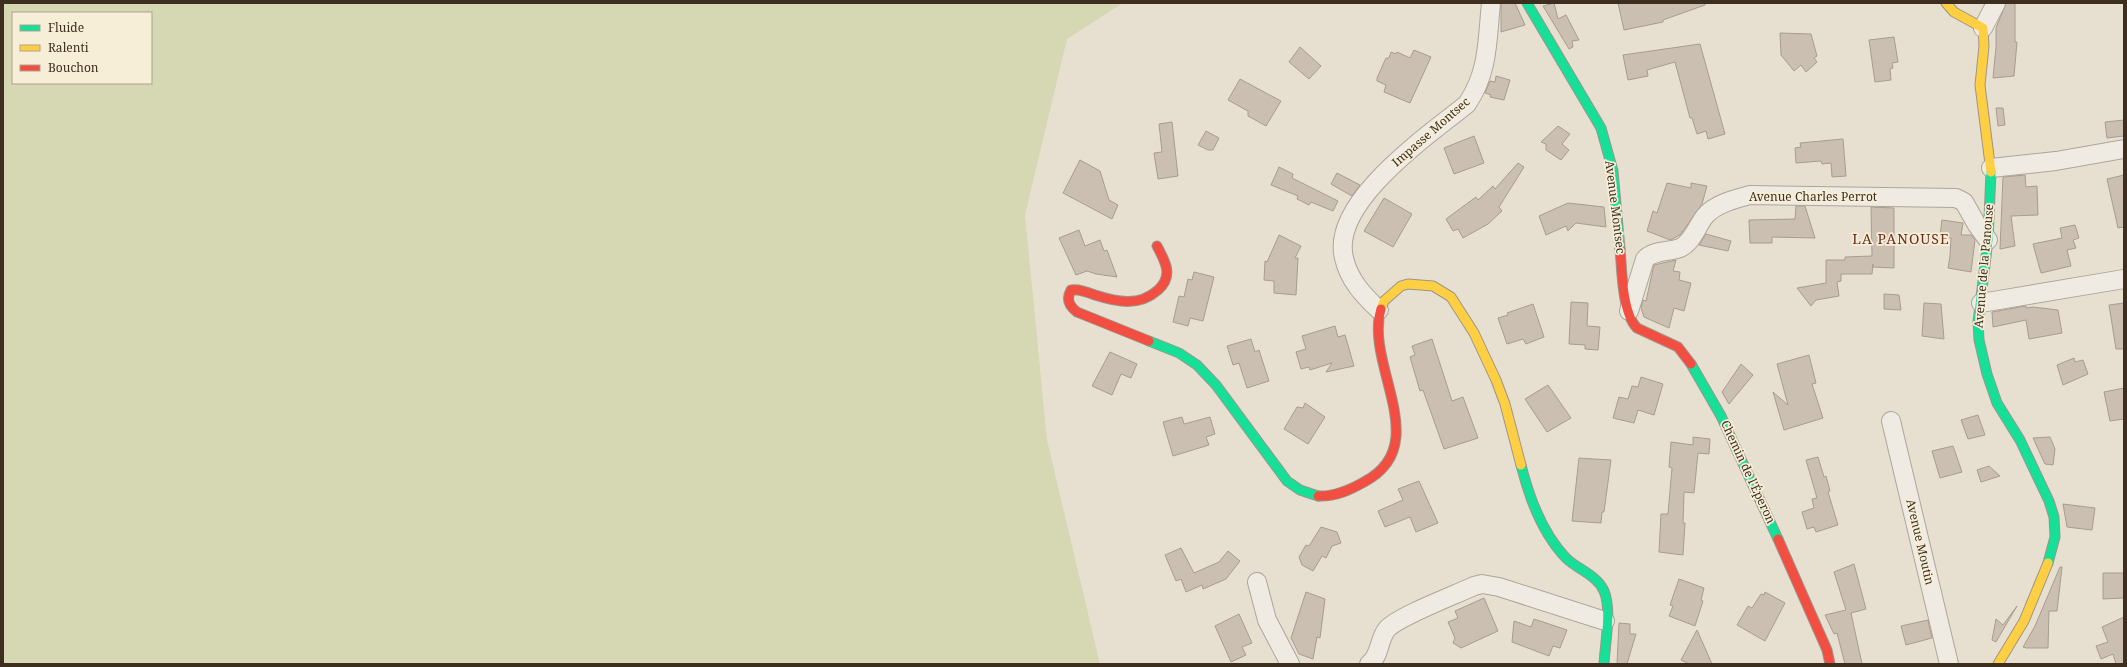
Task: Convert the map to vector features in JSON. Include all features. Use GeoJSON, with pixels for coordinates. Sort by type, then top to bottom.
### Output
{"type":"FeatureCollection","features":[{"type":"Feature","properties":{"kind":"street","name":"Impasse Montsec"},"geometry":{"type":"LineString","coordinates":[[1379,310],[1356,287],[1344,259],[1342,245],[1347,226],[1361,198],[1377,179],[1467,104],[1478,88],[1484,71],[1491,3]]}},
{"type":"Feature","properties":{"kind":"street","name":"Avenue Montsec"},"geometry":{"type":"LineString","coordinates":[[1527,3],[1601,128],[1613,171],[1624,291],[1628,311]]}},
{"type":"Feature","properties":{"kind":"street"},"geometry":{"type":"LineString","coordinates":[[1946,3],[1954,12],[1983,28],[1996,3]]}},
{"type":"Feature","properties":{"kind":"street","name":"Avenue de la Panouse"},"geometry":{"type":"LineString","coordinates":[[1983,28],[1984,46],[1980,85],[1991,168],[1988,240],[1978,322],[1979,340],[1986,374],[1997,403],[2020,440],[2049,501],[2054,517],[2055,537],[2047,566],[2024,621],[1998,664]]}},
{"type":"Feature","properties":{"kind":"street"},"geometry":{"type":"LineString","coordinates":[[1991,168],[2056,162],[2124,149]]}},
{"type":"Feature","properties":{"kind":"street","name":"Avenue Charles Perrot"},"geometry":{"type":"LineString","coordinates":[[1628,311],[1645,259],[1649,255],[1681,248],[1688,242],[1706,215],[1718,206],[1750,195],[1956,198],[1964,202],[1977,225],[1988,240]]}},
{"type":"Feature","properties":{"kind":"street"},"geometry":{"type":"LineString","coordinates":[[1157,246],[1167,265],[1167,274],[1162,287],[1151,297],[1137,302],[1122,302],[1077,289],[1071,290],[1069,293],[1068,299],[1070,307],[1077,312],[1180,353],[1197,365],[1216,385],[1287,481],[1298,492],[1312,496],[1326,496],[1342,493],[1371,478],[1386,466],[1395,450],[1397,424],[1377,327],[1379,310],[1384,301],[1402,286],[1412,283],[1426,284],[1451,296],[1461,310],[1505,403],[1532,503],[1550,536],[1566,559],[1589,575],[1603,589],[1606,603],[1604,664]]}},
{"type":"Feature","properties":{"kind":"street"},"geometry":{"type":"LineString","coordinates":[[1981,303],[2124,279]]}},
{"type":"Feature","properties":{"kind":"street","name":"Chemin de l'Éperon"},"geometry":{"type":"LineString","coordinates":[[1628,311],[1632,323],[1637,328],[1678,347],[1690,361],[1721,416],[1760,498],[1827,650],[1830,664]]}},
{"type":"Feature","properties":{"kind":"street","name":"Avenue Moutin"},"geometry":{"type":"LineString","coordinates":[[1891,421],[1949,664]]}},
{"type":"Feature","properties":{"kind":"street"},"geometry":{"type":"LineString","coordinates":[[1256,582],[1267,620],[1290,664]]}},
{"type":"Feature","properties":{"kind":"street"},"geometry":{"type":"LineString","coordinates":[[1370,664],[1378,654],[1383,635],[1395,623],[1474,586],[1482,584],[1499,587],[1605,622]]}},
{"type":"Feature","properties":{"kind":"green space"},"geometry":{"type":"Polygon","coordinates":[[[3,3],[1123,3],[1067,39],[1025,215],[1047,440],[1100,664],[3,664],[3,3]]]}},
{"type":"Feature","properties":{"kind":"building"},"geometry":{"type":"Polygon","coordinates":[[[1501,3],[1515,3],[1525,25],[1501,32],[1501,3]]]}},
{"type":"Feature","properties":{"kind":"building"},"geometry":{"type":"Polygon","coordinates":[[[1554,3],[1558,19],[1566,15],[1579,40],[1572,41],[1573,47],[1569,49],[1543,6],[1554,3]]]}},
{"type":"Feature","properties":{"kind":"building"},"geometry":{"type":"Polygon","coordinates":[[[1618,3],[1705,3],[1705,5],[1663,20],[1663,22],[1624,30],[1618,3]]]}},
{"type":"Feature","properties":{"kind":"building"},"geometry":{"type":"Polygon","coordinates":[[[2006,3],[2015,3],[2015,42],[2017,42],[2014,76],[1993,78],[1996,28],[2006,3]]]}},
{"type":"Feature","properties":{"kind":"building"},"geometry":{"type":"Polygon","coordinates":[[[1780,33],[1811,34],[1817,56],[1814,58],[1817,62],[1806,72],[1801,65],[1794,71],[1781,55],[1780,33]]]}},
{"type":"Feature","properties":{"kind":"building"},"geometry":{"type":"Polygon","coordinates":[[[1894,37],[1898,62],[1892,63],[1893,68],[1890,69],[1891,80],[1875,82],[1869,40],[1894,37]]]}},
{"type":"Feature","properties":{"kind":"building"},"geometry":{"type":"Polygon","coordinates":[[[1700,44],[1725,134],[1708,139],[1706,131],[1697,134],[1692,118],[1690,118],[1675,62],[1647,70],[1648,76],[1628,80],[1623,55],[1700,44]]]}},
{"type":"Feature","properties":{"kind":"building"},"geometry":{"type":"Polygon","coordinates":[[[1300,47],[1321,66],[1309,79],[1289,62],[1300,47]]]}},
{"type":"Feature","properties":{"kind":"building"},"geometry":{"type":"Polygon","coordinates":[[[1414,50],[1431,57],[1410,103],[1384,92],[1386,85],[1377,81],[1377,78],[1386,58],[1389,58],[1391,52],[1396,54],[1397,52],[1410,58],[1414,50]]]}},
{"type":"Feature","properties":{"kind":"building"},"geometry":{"type":"Polygon","coordinates":[[[1496,76],[1510,80],[1504,100],[1490,97],[1491,95],[1485,93],[1490,81],[1495,82],[1496,76]]]}},
{"type":"Feature","properties":{"kind":"building"},"geometry":{"type":"Polygon","coordinates":[[[1240,79],[1281,101],[1266,126],[1248,116],[1248,111],[1228,100],[1240,79]]]}},
{"type":"Feature","properties":{"kind":"building"},"geometry":{"type":"Polygon","coordinates":[[[1996,108],[2003,108],[2005,125],[1998,126],[1996,108]]]}},
{"type":"Feature","properties":{"kind":"building"},"geometry":{"type":"Polygon","coordinates":[[[2124,120],[2124,136],[2107,138],[2105,122],[2124,120]]]}},
{"type":"Feature","properties":{"kind":"building"},"geometry":{"type":"Polygon","coordinates":[[[1172,122],[1178,176],[1158,179],[1154,153],[1162,152],[1159,124],[1172,122]]]}},
{"type":"Feature","properties":{"kind":"building"},"geometry":{"type":"Polygon","coordinates":[[[1558,126],[1570,134],[1562,144],[1569,150],[1561,160],[1546,150],[1546,144],[1541,142],[1558,126]]]}},
{"type":"Feature","properties":{"kind":"building"},"geometry":{"type":"Polygon","coordinates":[[[1206,131],[1219,138],[1213,150],[1208,150],[1198,145],[1206,131]]]}},
{"type":"Feature","properties":{"kind":"building"},"geometry":{"type":"Polygon","coordinates":[[[1474,136],[1484,163],[1454,174],[1444,148],[1474,136]]]}},
{"type":"Feature","properties":{"kind":"building"},"geometry":{"type":"Polygon","coordinates":[[[1843,139],[1846,176],[1832,177],[1831,163],[1822,164],[1821,161],[1796,163],[1795,148],[1801,147],[1800,143],[1843,139]]]}},
{"type":"Feature","properties":{"kind":"building"},"geometry":{"type":"Polygon","coordinates":[[[1080,160],[1100,171],[1109,200],[1118,205],[1112,219],[1063,193],[1080,160]]]}},
{"type":"Feature","properties":{"kind":"building"},"geometry":{"type":"Polygon","coordinates":[[[1518,163],[1524,167],[1499,207],[1502,211],[1488,224],[1463,238],[1458,229],[1453,231],[1446,219],[1476,197],[1478,200],[1493,186],[1495,189],[1518,163]]]}},
{"type":"Feature","properties":{"kind":"building"},"geometry":{"type":"Polygon","coordinates":[[[1279,167],[1293,174],[1292,178],[1338,201],[1333,211],[1311,202],[1309,205],[1297,199],[1298,196],[1271,185],[1279,167]]]}},
{"type":"Feature","properties":{"kind":"building"},"geometry":{"type":"Polygon","coordinates":[[[1337,173],[1360,185],[1352,196],[1331,184],[1337,173]]]}},
{"type":"Feature","properties":{"kind":"building"},"geometry":{"type":"Polygon","coordinates":[[[2025,175],[2026,187],[2037,186],[2038,215],[2011,216],[2015,246],[2000,249],[2003,177],[2025,175]]]}},
{"type":"Feature","properties":{"kind":"building"},"geometry":{"type":"Polygon","coordinates":[[[2124,175],[2124,227],[2118,228],[2107,179],[2124,175]]]}},
{"type":"Feature","properties":{"kind":"building"},"geometry":{"type":"Polygon","coordinates":[[[1667,183],[1691,188],[1691,183],[1707,186],[1702,204],[1680,235],[1670,240],[1647,231],[1653,211],[1657,213],[1667,183]]]}},
{"type":"Feature","properties":{"kind":"building"},"geometry":{"type":"Polygon","coordinates":[[[1384,198],[1412,214],[1393,247],[1364,231],[1384,198]]]}},
{"type":"Feature","properties":{"kind":"building"},"geometry":{"type":"Polygon","coordinates":[[[1568,203],[1604,207],[1606,227],[1576,223],[1568,231],[1566,226],[1546,235],[1539,216],[1568,203]]]}},
{"type":"Feature","properties":{"kind":"building"},"geometry":{"type":"Polygon","coordinates":[[[1796,206],[1805,206],[1815,238],[1772,237],[1772,243],[1750,243],[1749,220],[1795,219],[1796,206]]]}},
{"type":"Feature","properties":{"kind":"building"},"geometry":{"type":"Polygon","coordinates":[[[1871,207],[1894,208],[1894,268],[1873,267],[1873,264],[1872,274],[1841,274],[1841,281],[1837,282],[1839,296],[1816,300],[1811,306],[1797,288],[1826,283],[1826,260],[1845,260],[1845,257],[1872,256],[1871,207]]]}},
{"type":"Feature","properties":{"kind":"building"},"geometry":{"type":"Polygon","coordinates":[[[1942,220],[1963,223],[1961,235],[1971,235],[1975,240],[1971,272],[1948,268],[1951,238],[1940,236],[1942,220]]]}},
{"type":"Feature","properties":{"kind":"building"},"geometry":{"type":"Polygon","coordinates":[[[2075,225],[2079,238],[2073,240],[2076,248],[2067,250],[2071,266],[2041,273],[2033,244],[2062,238],[2060,228],[2075,225]]]}},
{"type":"Feature","properties":{"kind":"building"},"geometry":{"type":"Polygon","coordinates":[[[1079,230],[1085,246],[1100,240],[1104,251],[1107,250],[1117,277],[1087,271],[1076,275],[1059,238],[1079,230]]]}},
{"type":"Feature","properties":{"kind":"building"},"geometry":{"type":"Polygon","coordinates":[[[1706,234],[1731,241],[1728,251],[1699,245],[1706,234]]]}},
{"type":"Feature","properties":{"kind":"building"},"geometry":{"type":"Polygon","coordinates":[[[1279,235],[1301,246],[1295,258],[1298,258],[1296,295],[1274,293],[1274,281],[1264,280],[1265,261],[1267,262],[1279,235]]]}},
{"type":"Feature","properties":{"kind":"building"},"geometry":{"type":"Polygon","coordinates":[[[1676,260],[1673,271],[1680,272],[1679,280],[1691,283],[1684,311],[1674,308],[1669,328],[1644,317],[1641,308],[1643,300],[1646,301],[1654,265],[1676,260]]]}},
{"type":"Feature","properties":{"kind":"building"},"geometry":{"type":"Polygon","coordinates":[[[1194,272],[1214,277],[1203,321],[1190,318],[1188,326],[1173,322],[1179,296],[1184,297],[1188,279],[1192,280],[1194,272]]]}},
{"type":"Feature","properties":{"kind":"building"},"geometry":{"type":"Polygon","coordinates":[[[1884,294],[1899,295],[1901,310],[1884,309],[1884,294]]]}},
{"type":"Feature","properties":{"kind":"building"},"geometry":{"type":"Polygon","coordinates":[[[1571,302],[1588,303],[1587,326],[1600,327],[1598,350],[1585,349],[1585,345],[1569,344],[1571,302]]]}},
{"type":"Feature","properties":{"kind":"building"},"geometry":{"type":"Polygon","coordinates":[[[1924,303],[1941,304],[1944,339],[1922,336],[1924,303]]]}},
{"type":"Feature","properties":{"kind":"building"},"geometry":{"type":"Polygon","coordinates":[[[2124,303],[2124,349],[2116,349],[2109,305],[2124,303]]]}},
{"type":"Feature","properties":{"kind":"building"},"geometry":{"type":"Polygon","coordinates":[[[1533,304],[1544,337],[1526,344],[1523,339],[1507,344],[1498,318],[1508,315],[1507,313],[1533,304]]]}},
{"type":"Feature","properties":{"kind":"building"},"geometry":{"type":"Polygon","coordinates":[[[2026,306],[2026,308],[2033,307],[2058,310],[2062,333],[2029,339],[2026,320],[1993,327],[1992,312],[2026,306]]]}},
{"type":"Feature","properties":{"kind":"building"},"geometry":{"type":"Polygon","coordinates":[[[1335,326],[1338,337],[1345,335],[1354,366],[1326,372],[1332,363],[1310,370],[1309,367],[1301,369],[1296,352],[1306,349],[1302,336],[1335,326]]]}},
{"type":"Feature","properties":{"kind":"building"},"geometry":{"type":"Polygon","coordinates":[[[1251,339],[1255,352],[1259,350],[1269,381],[1247,388],[1239,363],[1233,365],[1227,346],[1251,339]]]}},
{"type":"Feature","properties":{"kind":"building"},"geometry":{"type":"Polygon","coordinates":[[[1432,339],[1452,401],[1463,397],[1478,438],[1444,449],[1423,390],[1420,391],[1410,357],[1415,355],[1412,346],[1432,339]]]}},
{"type":"Feature","properties":{"kind":"building"},"geometry":{"type":"Polygon","coordinates":[[[1110,352],[1137,364],[1131,378],[1121,374],[1112,395],[1092,386],[1110,352]]]}},
{"type":"Feature","properties":{"kind":"building"},"geometry":{"type":"Polygon","coordinates":[[[1809,355],[1816,383],[1812,384],[1823,418],[1784,430],[1773,392],[1788,405],[1777,364],[1809,355]]]}},
{"type":"Feature","properties":{"kind":"building"},"geometry":{"type":"Polygon","coordinates":[[[2074,358],[2075,362],[2083,360],[2088,374],[2063,385],[2057,365],[2074,358]]]}},
{"type":"Feature","properties":{"kind":"building"},"geometry":{"type":"Polygon","coordinates":[[[1741,364],[1753,375],[1729,404],[1722,392],[1741,364]]]}},
{"type":"Feature","properties":{"kind":"building"},"geometry":{"type":"Polygon","coordinates":[[[1641,377],[1663,384],[1654,415],[1638,410],[1634,423],[1613,418],[1619,397],[1628,399],[1632,386],[1638,387],[1641,377]]]}},
{"type":"Feature","properties":{"kind":"building"},"geometry":{"type":"Polygon","coordinates":[[[1548,385],[1571,418],[1547,432],[1525,399],[1548,385]]]}},
{"type":"Feature","properties":{"kind":"building"},"geometry":{"type":"Polygon","coordinates":[[[2124,388],[2124,419],[2110,421],[2104,392],[2124,388]]]}},
{"type":"Feature","properties":{"kind":"building"},"geometry":{"type":"Polygon","coordinates":[[[1305,403],[1325,417],[1308,444],[1284,429],[1297,407],[1303,408],[1305,403]]]}},
{"type":"Feature","properties":{"kind":"building"},"geometry":{"type":"Polygon","coordinates":[[[1978,415],[1985,435],[1968,439],[1961,420],[1978,415]]]}},
{"type":"Feature","properties":{"kind":"building"},"geometry":{"type":"Polygon","coordinates":[[[1182,417],[1184,424],[1210,417],[1215,434],[1206,437],[1209,445],[1173,456],[1163,422],[1182,417]]]}},
{"type":"Feature","properties":{"kind":"building"},"geometry":{"type":"Polygon","coordinates":[[[1693,437],[1710,439],[1709,454],[1698,453],[1694,493],[1684,492],[1683,523],[1685,523],[1683,555],[1659,552],[1661,514],[1668,514],[1672,468],[1669,467],[1671,442],[1693,445],[1693,437]]]}},
{"type":"Feature","properties":{"kind":"building"},"geometry":{"type":"Polygon","coordinates":[[[2050,437],[2055,449],[2053,465],[2045,464],[2033,438],[2050,437]]]}},
{"type":"Feature","properties":{"kind":"building"},"geometry":{"type":"Polygon","coordinates":[[[1953,446],[1962,472],[1940,478],[1932,451],[1953,446]]]}},
{"type":"Feature","properties":{"kind":"building"},"geometry":{"type":"Polygon","coordinates":[[[1818,457],[1824,477],[1826,476],[1830,491],[1828,492],[1838,525],[1816,532],[1814,527],[1807,529],[1802,512],[1814,508],[1812,499],[1817,498],[1806,460],[1818,457]]]}},
{"type":"Feature","properties":{"kind":"building"},"geometry":{"type":"Polygon","coordinates":[[[1579,458],[1611,460],[1604,512],[1602,512],[1601,523],[1572,521],[1579,458]]]}},
{"type":"Feature","properties":{"kind":"building"},"geometry":{"type":"Polygon","coordinates":[[[1989,466],[2000,476],[1981,482],[1977,470],[1989,466]]]}},
{"type":"Feature","properties":{"kind":"building"},"geometry":{"type":"Polygon","coordinates":[[[1419,481],[1438,523],[1416,532],[1410,517],[1385,527],[1378,511],[1403,500],[1398,489],[1419,481]]]}},
{"type":"Feature","properties":{"kind":"building"},"geometry":{"type":"Polygon","coordinates":[[[2063,504],[2095,508],[2092,530],[2067,527],[2063,504]]]}},
{"type":"Feature","properties":{"kind":"building"},"geometry":{"type":"Polygon","coordinates":[[[1321,527],[1337,532],[1341,543],[1332,546],[1326,558],[1322,556],[1313,571],[1302,565],[1299,557],[1306,545],[1309,546],[1321,527]]]}},
{"type":"Feature","properties":{"kind":"building"},"geometry":{"type":"Polygon","coordinates":[[[1181,548],[1194,573],[1219,562],[1228,551],[1240,561],[1226,579],[1203,589],[1202,585],[1186,592],[1181,579],[1176,581],[1165,555],[1181,548]]]}},
{"type":"Feature","properties":{"kind":"building"},"geometry":{"type":"Polygon","coordinates":[[[1854,564],[1866,609],[1851,613],[1862,664],[1845,664],[1837,633],[1834,634],[1825,615],[1846,610],[1834,572],[1854,564]]]}},
{"type":"Feature","properties":{"kind":"building"},"geometry":{"type":"Polygon","coordinates":[[[2060,567],[2062,567],[2057,611],[2049,611],[2048,648],[2023,647],[2035,626],[2060,567]]]}},
{"type":"Feature","properties":{"kind":"building"},"geometry":{"type":"Polygon","coordinates":[[[2103,573],[2124,573],[2124,598],[2103,599],[2103,573]]]}},
{"type":"Feature","properties":{"kind":"building"},"geometry":{"type":"Polygon","coordinates":[[[1679,579],[1704,588],[1701,600],[1703,601],[1695,626],[1669,616],[1673,606],[1670,605],[1679,579]]]}},
{"type":"Feature","properties":{"kind":"building"},"geometry":{"type":"Polygon","coordinates":[[[1306,592],[1325,599],[1320,638],[1317,637],[1313,659],[1299,654],[1291,638],[1306,592]]]}},
{"type":"Feature","properties":{"kind":"building"},"geometry":{"type":"Polygon","coordinates":[[[1765,592],[1785,603],[1765,641],[1737,625],[1748,606],[1752,608],[1761,594],[1764,595],[1765,592]]]}},
{"type":"Feature","properties":{"kind":"building"},"geometry":{"type":"Polygon","coordinates":[[[1484,598],[1498,631],[1461,648],[1453,643],[1455,638],[1448,622],[1458,618],[1455,611],[1484,598]]]}},
{"type":"Feature","properties":{"kind":"building"},"geometry":{"type":"Polygon","coordinates":[[[2017,606],[1996,642],[1992,640],[1996,619],[2003,625],[2017,606]]]}},
{"type":"Feature","properties":{"kind":"building"},"geometry":{"type":"Polygon","coordinates":[[[1239,614],[1252,643],[1242,647],[1246,655],[1231,662],[1215,626],[1239,614]]]}},
{"type":"Feature","properties":{"kind":"building"},"geometry":{"type":"Polygon","coordinates":[[[2124,617],[2124,664],[2116,664],[2113,654],[2101,659],[2096,646],[2108,642],[2102,627],[2124,617]]]}},
{"type":"Feature","properties":{"kind":"building"},"geometry":{"type":"Polygon","coordinates":[[[1534,619],[1567,630],[1560,648],[1553,646],[1549,656],[1512,642],[1514,621],[1531,627],[1534,619]]]}},
{"type":"Feature","properties":{"kind":"building"},"geometry":{"type":"Polygon","coordinates":[[[1928,620],[1932,638],[1906,645],[1901,626],[1928,620]]]}},
{"type":"Feature","properties":{"kind":"building"},"geometry":{"type":"Polygon","coordinates":[[[1619,623],[1630,624],[1630,634],[1636,634],[1627,664],[1617,664],[1619,623]]]}},
{"type":"Feature","properties":{"kind":"building"},"geometry":{"type":"Polygon","coordinates":[[[1697,630],[1712,664],[1689,664],[1681,660],[1697,630]]]}},
{"type":"Feature","properties":{"kind":"traffic: fast"},"geometry":{"type":"LineString","coordinates":[[1527,3],[1601,128],[1613,171],[1620,249]]}},
{"type":"Feature","properties":{"kind":"traffic: fast"},"geometry":{"type":"LineString","coordinates":[[1991,172],[1988,240],[1978,322],[1979,340],[1987,374],[1997,403],[2020,440],[2049,501],[2054,517],[2055,537],[2048,563]]}},
{"type":"Feature","properties":{"kind":"traffic: fast"},"geometry":{"type":"LineString","coordinates":[[1149,341],[1179,353],[1197,365],[1216,385],[1287,481],[1300,490],[1318,496]]}},
{"type":"Feature","properties":{"kind":"traffic: fast"},"geometry":{"type":"LineString","coordinates":[[1691,364],[1721,416],[1778,539]]}},
{"type":"Feature","properties":{"kind":"traffic: fast"},"geometry":{"type":"LineString","coordinates":[[1521,465],[1532,502],[1550,537],[1566,558],[1592,576],[1601,585],[1604,591],[1608,607],[1604,664]]}},
{"type":"Feature","properties":{"kind":"traffic: slow"},"geometry":{"type":"LineString","coordinates":[[1946,3],[1954,12],[1983,28],[1984,46],[1980,85],[1991,172]]}},
{"type":"Feature","properties":{"kind":"traffic: slow"},"geometry":{"type":"LineString","coordinates":[[1381,309],[1384,301],[1401,286],[1408,284],[1433,286],[1451,297],[1474,333],[1496,380],[1505,404],[1521,465]]}},
{"type":"Feature","properties":{"kind":"traffic: slow"},"geometry":{"type":"LineString","coordinates":[[1998,664],[2024,621],[2048,563]]}},
{"type":"Feature","properties":{"kind":"traffic: jam"},"geometry":{"type":"LineString","coordinates":[[1149,341],[1077,312],[1070,305],[1069,293],[1071,290],[1083,291],[1111,300],[1128,302],[1143,299],[1151,295],[1163,285],[1167,274],[1163,257],[1157,246]]}},
{"type":"Feature","properties":{"kind":"traffic: jam"},"geometry":{"type":"LineString","coordinates":[[1620,249],[1622,279],[1628,312],[1632,321],[1637,328],[1678,347],[1691,364]]}},
{"type":"Feature","properties":{"kind":"traffic: jam"},"geometry":{"type":"LineString","coordinates":[[1318,496],[1342,492],[1364,482],[1384,466],[1394,447],[1396,426],[1393,403],[1381,354],[1378,331],[1381,309]]}},
{"type":"Feature","properties":{"kind":"traffic: jam"},"geometry":{"type":"LineString","coordinates":[[1778,539],[1827,650],[1830,664]]}},
{"type":"Feature","properties":{"kind":"district","name":"LA PANOUSE"},"geometry":{"type":"Point","coordinates":[1901,239]}}]}
